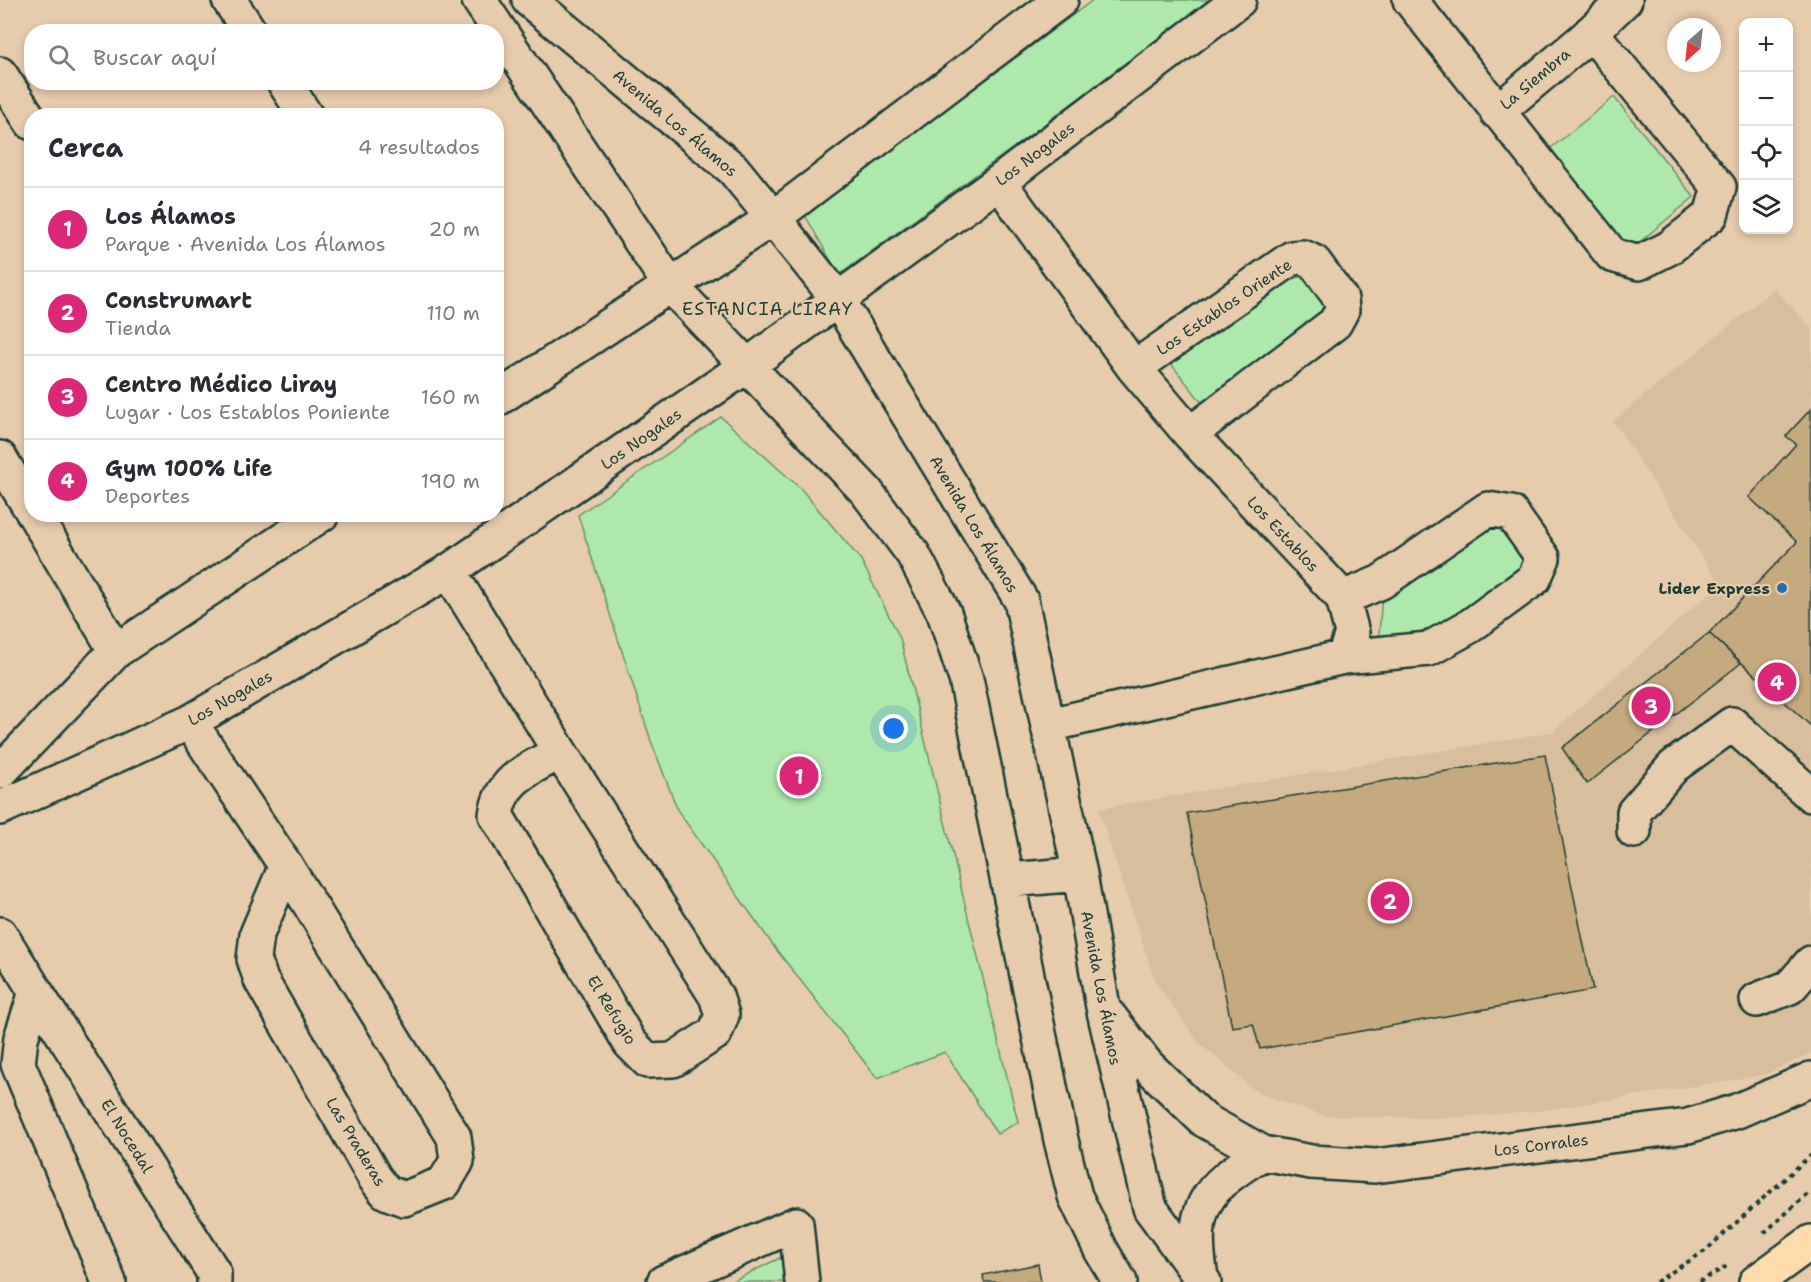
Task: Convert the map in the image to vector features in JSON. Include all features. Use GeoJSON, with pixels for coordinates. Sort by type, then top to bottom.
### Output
{"type":"FeatureCollection","features":[{"type":"Feature","properties":{"kind":"main road"},"geometry":{"type":"LineString","coordinates":[[1756,1282],[1811,1242]]}},
{"type":"Feature","properties":{"kind":"street"},"geometry":{"type":"LineString","coordinates":[[229,0],[245,24]]}},
{"type":"Feature","properties":{"kind":"street"},"geometry":{"type":"LineString","coordinates":[[479,0],[495,24]]}},
{"type":"Feature","properties":{"kind":"street","name":"Avenida Los Álamos"},"geometry":{"type":"LineString","coordinates":[[529,0],[733,170],[773,218],[837,298],[1021,600],[1080,874],[1103,1007],[1150,1208],[1202,1280]]}},
{"type":"Feature","properties":{"kind":"street"},"geometry":{"type":"LineString","coordinates":[[504,395],[773,218],[1061,0]]}},
{"type":"Feature","properties":{"kind":"street","name":"Los Nogales"},"geometry":{"type":"LineString","coordinates":[[0,808],[190,722],[449,571],[748,365],[999,182],[1239,0]]}},
{"type":"Feature","properties":{"kind":"street","name":"La Siembra"},"geometry":{"type":"LineString","coordinates":[[1410,0],[1497,112],[1625,0]]}},
{"type":"Feature","properties":{"kind":"street"},"geometry":{"type":"LineString","coordinates":[[1497,112],[1611,255],[1639,263],[1669,248],[1711,215],[1719,187],[1591,32]]}},
{"type":"Feature","properties":{"kind":"street"},"geometry":{"type":"LineString","coordinates":[[504,37],[670,285],[866,491],[913,554],[944,614],[966,679],[1061,1140],[1075,1196],[1101,1250],[1120,1282]]}},
{"type":"Feature","properties":{"kind":"street"},"geometry":{"type":"LineString","coordinates":[[0,74],[24,111]]}},
{"type":"Feature","properties":{"kind":"street"},"geometry":{"type":"LineString","coordinates":[[289,90],[301,108]]}},
{"type":"Feature","properties":{"kind":"street","name":"Los Establos"},"geometry":{"type":"LineString","coordinates":[[999,182],[1134,368],[1190,434],[1343,598],[1352,633],[1344,657]]}},
{"type":"Feature","properties":{"kind":"street","name":"Los Establos Oriente"},"geometry":{"type":"LineString","coordinates":[[1134,368],[1292,258],[1303,257],[1314,262],[1341,299],[1342,310],[1335,323],[1190,434]]}},
{"type":"Feature","properties":{"kind":"street"},"geometry":{"type":"LineString","coordinates":[[2,466],[24,499]]}},
{"type":"Feature","properties":{"kind":"street"},"geometry":{"type":"LineString","coordinates":[[1049,725],[1344,657],[1429,649],[1470,626],[1534,579],[1543,558],[1511,513],[1488,509],[1381,582],[1343,598]]}},
{"type":"Feature","properties":{"kind":"street"},"geometry":{"type":"LineString","coordinates":[[38,522],[116,651]]}},
{"type":"Feature","properties":{"kind":"street"},"geometry":{"type":"LineString","coordinates":[[0,772],[116,651],[310,522]]}},
{"type":"Feature","properties":{"kind":"street","name":"El Refugio"},"geometry":{"type":"LineString","coordinates":[[449,571],[560,752],[716,996],[722,1015],[715,1034],[673,1060],[648,1061],[630,1043],[496,815],[498,798],[512,780],[560,752]]}},
{"type":"Feature","properties":{"kind":"street","name":"Las Praderas"},"geometry":{"type":"LineString","coordinates":[[190,722],[286,866],[454,1137],[457,1161],[444,1183],[404,1199],[386,1192],[375,1178],[261,980],[254,959],[257,934],[286,866]]}},
{"type":"Feature","properties":{"kind":"street"},"geometry":{"type":"LineString","coordinates":[[1634,831],[1634,812],[1674,766],[1732,724],[1811,795]]}},
{"type":"Feature","properties":{"kind":"street"},"geometry":{"type":"LineString","coordinates":[[1009,880],[1080,874]]}},
{"type":"Feature","properties":{"kind":"street","name":"El Nocedal"},"geometry":{"type":"LineString","coordinates":[[0,934],[214,1273],[214,1282]]}},
{"type":"Feature","properties":{"kind":"street"},"geometry":{"type":"LineString","coordinates":[[1757,1000],[1790,987],[1811,963]]}},
{"type":"Feature","properties":{"kind":"street"},"geometry":{"type":"LineString","coordinates":[[36,992],[21,1038],[18,1064],[109,1282]]}},
{"type":"Feature","properties":{"kind":"street","name":"Los Corrales"},"geometry":{"type":"LineString","coordinates":[[1103,1007],[1147,1065],[1204,1120],[1263,1153],[1311,1162],[1376,1166],[1688,1126],[1737,1111],[1811,1079]]}},
{"type":"Feature","properties":{"kind":"street"},"geometry":{"type":"LineString","coordinates":[[1202,1280],[1195,1243],[1200,1213],[1228,1175],[1263,1153]]}},
{"type":"Feature","properties":{"kind":"street"},"geometry":{"type":"LineString","coordinates":[[664,1282],[796,1224],[802,1282]]}},
{"type":"Feature","properties":{"kind":"path"},"geometry":{"type":"LineString","coordinates":[[1656,1282],[1706,1251],[1811,1155]]}},
{"type":"Feature","properties":{"kind":"shaded area"},"geometry":{"type":"Polygon","coordinates":[[[1774,289],[1811,327],[1811,1053],[1764,1075],[1539,1111],[1444,1118],[1324,1116],[1257,1092],[1198,1042],[1155,981],[1098,809],[1552,732],[1720,584],[1613,421],[1774,289]]]}},
{"type":"Feature","properties":{"kind":"green space"},"geometry":{"type":"Polygon","coordinates":[[[1093,0],[1209,0],[839,275],[805,215],[1093,0]]]}},
{"type":"Feature","properties":{"kind":"green space"},"geometry":{"type":"Polygon","coordinates":[[[1614,97],[1694,197],[1625,254],[1540,157],[1614,97]]]}},
{"type":"Feature","properties":{"kind":"green space"},"geometry":{"type":"Polygon","coordinates":[[[1316,276],[1329,315],[1204,405],[1167,359],[1289,278],[1316,276]]]}},
{"type":"Feature","properties":{"kind":"green space"},"geometry":{"type":"Polygon","coordinates":[[[721,417],[801,489],[861,560],[900,638],[1018,1122],[997,1134],[945,1052],[877,1078],[775,948],[678,811],[651,741],[578,515],[721,417]]]}},
{"type":"Feature","properties":{"kind":"green space"},"geometry":{"type":"Polygon","coordinates":[[[1499,513],[1532,562],[1433,644],[1378,649],[1382,593],[1499,513]]]}},
{"type":"Feature","properties":{"kind":"green space"},"geometry":{"type":"Polygon","coordinates":[[[790,1253],[793,1282],[731,1282],[790,1253]]]}},
{"type":"Feature","properties":{"kind":"building","name":"Lider Express"},"geometry":{"type":"Polygon","coordinates":[[[1811,409],[1811,726],[1709,633],[1797,542],[1749,497],[1796,444],[1786,436],[1811,409]]]}},
{"type":"Feature","properties":{"kind":"building"},"geometry":{"type":"Polygon","coordinates":[[[1709,633],[1741,663],[1587,784],[1562,748],[1709,633]]]}},
{"type":"Feature","properties":{"kind":"building"},"geometry":{"type":"Polygon","coordinates":[[[1545,755],[1593,990],[1260,1049],[1253,1024],[1232,1027],[1187,813],[1545,755]]]}},
{"type":"Feature","properties":{"kind":"building"},"geometry":{"type":"Polygon","coordinates":[[[1038,1264],[1041,1282],[984,1282],[983,1275],[1038,1264]]]}},
{"type":"Feature","properties":{"kind":"place","name":"Lider Express"},"geometry":{"type":"Point","coordinates":[1782,588]}},
{"type":"Feature","properties":{"kind":"place","name":"Gym 100% Life"},"geometry":{"type":"Point","coordinates":[1777,682]}},
{"type":"Feature","properties":{"kind":"place","name":"Centro Médico Liray"},"geometry":{"type":"Point","coordinates":[1651,706]}},
{"type":"Feature","properties":{"kind":"place","name":"Los Álamos"},"geometry":{"type":"Point","coordinates":[799,776]}},
{"type":"Feature","properties":{"kind":"place","name":"Construmart"},"geometry":{"type":"Point","coordinates":[1390,901]}},
{"type":"Feature","properties":{"kind":"district","name":"ESTANCIA LIRAY"},"geometry":{"type":"Point","coordinates":[768,309]}}]}
